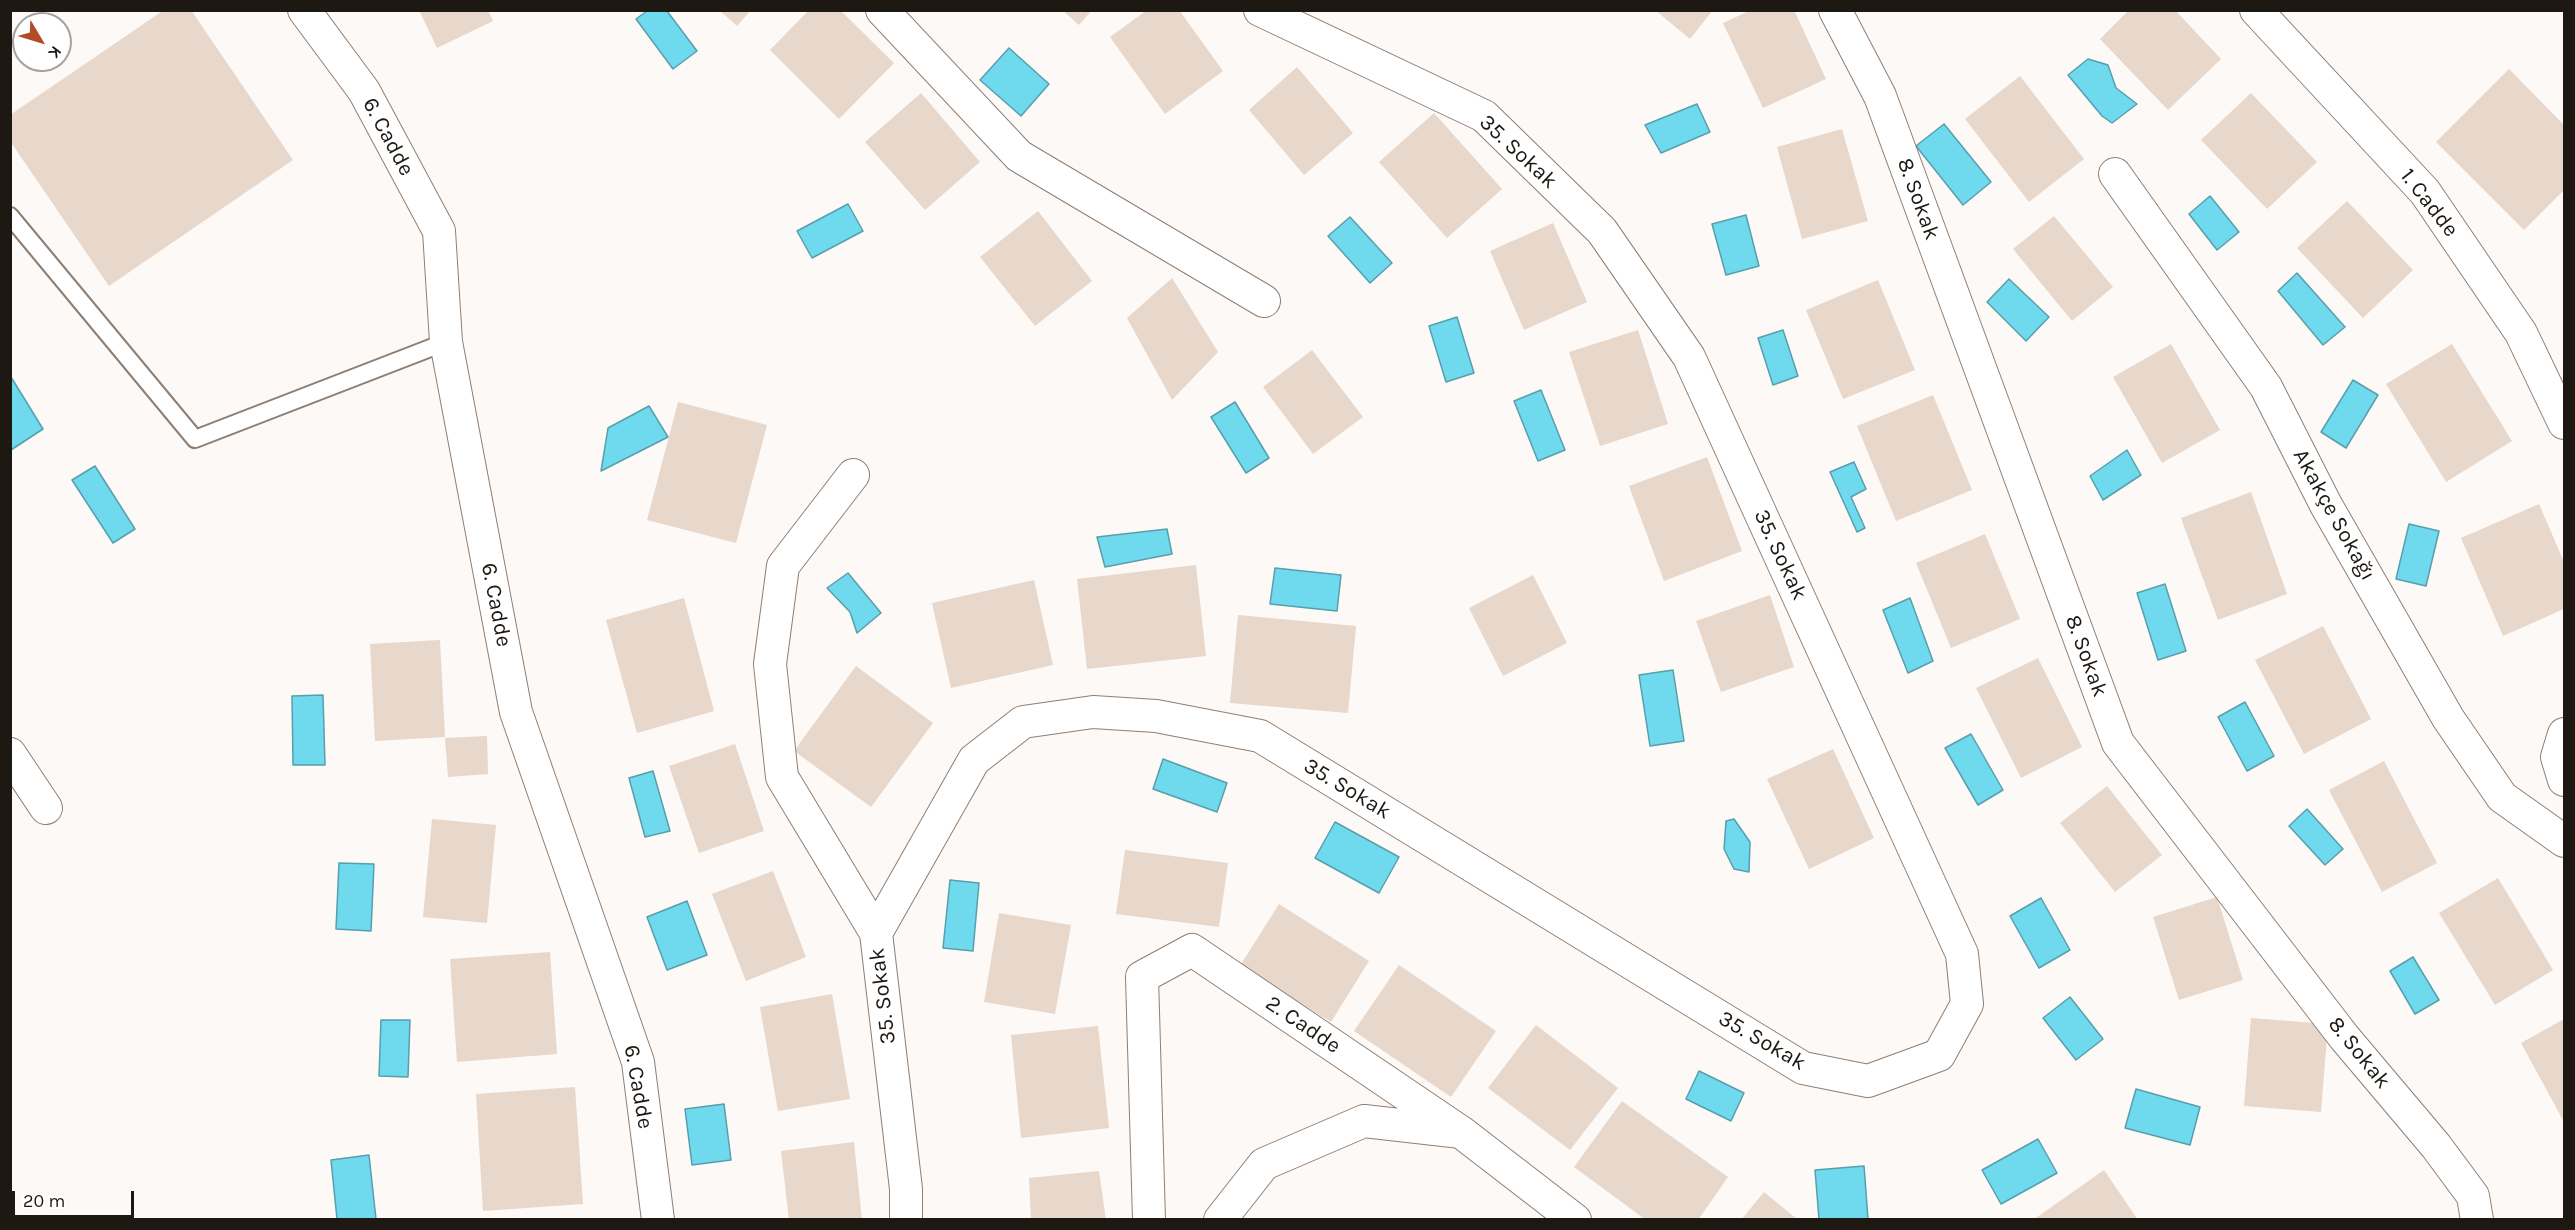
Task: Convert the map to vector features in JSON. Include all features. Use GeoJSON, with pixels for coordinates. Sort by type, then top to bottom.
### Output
{"type":"FeatureCollection","features":[{"type":"Feature","properties":{"kind":"street","name":"6. Cadde"},"geometry":{"type":"LineString","coordinates":[[304,10],[364,91],[439,231],[446,342],[516,712],[638,1062],[658,1220]]}},
{"type":"Feature","properties":{"kind":"street"},"geometry":{"type":"LineString","coordinates":[[882,10],[1019,156],[1264,300]]}},
{"type":"Feature","properties":{"kind":"street","name":"35. Sokak"},"geometry":{"type":"LineString","coordinates":[[906,1220],[906,1189],[876,933],[974,760],[1023,722],[1093,712],[1114,713],[1156,716],[1260,736],[1803,1068],[1868,1081],[1940,1055],[1967,1004],[1962,954],[1689,357],[1602,231],[1484,116],[1260,10]]}},
{"type":"Feature","properties":{"kind":"street","name":"8. Sokak"},"geometry":{"type":"LineString","coordinates":[[1835,10],[1880,96],[2118,743],[2344,1037],[2436,1146],[2473,1196],[2477,1220]]}},
{"type":"Feature","properties":{"kind":"street","name":"1. Cadde"},"geometry":{"type":"LineString","coordinates":[[2256,10],[2425,192],[2521,333],[2565,423]]}},
{"type":"Feature","properties":{"kind":"street","name":"Akakçe Sokağı"},"geometry":{"type":"LineString","coordinates":[[2115,174],[2266,387],[2326,505],[2448,718],[2502,797],[2565,841]]}},
{"type":"Feature","properties":{"kind":"street"},"geometry":{"type":"LineString","coordinates":[[854,474],[783,566],[770,663],[782,777],[876,933]]}},
{"type":"Feature","properties":{"kind":"street"},"geometry":{"type":"LineString","coordinates":[[2565,734],[2557,757],[2565,780]]}},
{"type":"Feature","properties":{"kind":"street"},"geometry":{"type":"LineString","coordinates":[[10,754],[46,808]]}},
{"type":"Feature","properties":{"kind":"street","name":"2. Cadde"},"geometry":{"type":"LineString","coordinates":[[1149,1220],[1142,977],[1192,950],[1461,1132],[1575,1220]]}},
{"type":"Feature","properties":{"kind":"street"},"geometry":{"type":"LineString","coordinates":[[1220,1220],[1264,1164],[1364,1121],[1461,1132]]}},
{"type":"Feature","properties":{"kind":"lane"},"geometry":{"type":"LineString","coordinates":[[10,216],[195,439],[446,342]]}},
{"type":"Feature","properties":{"kind":"water"},"geometry":{"type":"Polygon","coordinates":[[[647,11],[667,11],[697,51],[673,69],[636,19],[647,11]]]}},
{"type":"Feature","properties":{"kind":"water"},"geometry":{"type":"Polygon","coordinates":[[[1009,48],[1049,84],[1021,116],[980,80],[1009,48]]]}},
{"type":"Feature","properties":{"kind":"water"},"geometry":{"type":"Polygon","coordinates":[[[2088,59],[2108,65],[2116,88],[2137,104],[2112,123],[2102,116],[2068,75],[2088,59]]]}},
{"type":"Feature","properties":{"kind":"water"},"geometry":{"type":"Polygon","coordinates":[[[1697,104],[1710,132],[1661,153],[1645,125],[1697,104]]]}},
{"type":"Feature","properties":{"kind":"water"},"geometry":{"type":"Polygon","coordinates":[[[1944,124],[1991,182],[1963,205],[1916,146],[1944,124]]]}},
{"type":"Feature","properties":{"kind":"water"},"geometry":{"type":"Polygon","coordinates":[[[2210,196],[2239,232],[2217,250],[2189,214],[2210,196]]]}},
{"type":"Feature","properties":{"kind":"water"},"geometry":{"type":"Polygon","coordinates":[[[848,204],[863,231],[812,258],[797,231],[848,204]]]}},
{"type":"Feature","properties":{"kind":"water"},"geometry":{"type":"Polygon","coordinates":[[[1746,215],[1759,266],[1726,275],[1712,224],[1746,215]]]}},
{"type":"Feature","properties":{"kind":"water"},"geometry":{"type":"Polygon","coordinates":[[[1350,217],[1392,263],[1370,283],[1328,236],[1350,217]]]}},
{"type":"Feature","properties":{"kind":"water"},"geometry":{"type":"Polygon","coordinates":[[[2297,273],[2345,327],[2323,345],[2278,291],[2297,273]]]}},
{"type":"Feature","properties":{"kind":"water"},"geometry":{"type":"Polygon","coordinates":[[[2009,279],[2049,317],[2026,341],[1987,302],[2009,279]]]}},
{"type":"Feature","properties":{"kind":"water"},"geometry":{"type":"Polygon","coordinates":[[[1457,317],[1474,373],[1446,382],[1429,326],[1457,317]]]}},
{"type":"Feature","properties":{"kind":"water"},"geometry":{"type":"Polygon","coordinates":[[[1783,330],[1798,376],[1773,385],[1758,338],[1783,330]]]}},
{"type":"Feature","properties":{"kind":"water"},"geometry":{"type":"Polygon","coordinates":[[[11,377],[43,429],[10,450],[11,377]]]}},
{"type":"Feature","properties":{"kind":"water"},"geometry":{"type":"Polygon","coordinates":[[[2353,380],[2378,395],[2346,448],[2321,432],[2353,380]]]}},
{"type":"Feature","properties":{"kind":"water"},"geometry":{"type":"Polygon","coordinates":[[[1541,390],[1565,450],[1538,461],[1514,401],[1541,390]]]}},
{"type":"Feature","properties":{"kind":"water"},"geometry":{"type":"Polygon","coordinates":[[[1235,402],[1269,458],[1246,473],[1211,417],[1235,402]]]}},
{"type":"Feature","properties":{"kind":"water"},"geometry":{"type":"Polygon","coordinates":[[[649,406],[668,437],[601,471],[608,428],[649,406]]]}},
{"type":"Feature","properties":{"kind":"water"},"geometry":{"type":"Polygon","coordinates":[[[2127,450],[2141,475],[2103,500],[2090,476],[2127,450]]]}},
{"type":"Feature","properties":{"kind":"water"},"geometry":{"type":"Polygon","coordinates":[[[1854,462],[1866,489],[1851,497],[1865,528],[1857,532],[1830,472],[1854,462]]]}},
{"type":"Feature","properties":{"kind":"water"},"geometry":{"type":"Polygon","coordinates":[[[95,466],[135,529],[113,543],[72,480],[95,466]]]}},
{"type":"Feature","properties":{"kind":"water"},"geometry":{"type":"Polygon","coordinates":[[[2409,524],[2439,531],[2426,586],[2396,579],[2409,524]]]}},
{"type":"Feature","properties":{"kind":"water"},"geometry":{"type":"Polygon","coordinates":[[[1167,529],[1172,554],[1105,567],[1097,537],[1167,529]]]}},
{"type":"Feature","properties":{"kind":"water"},"geometry":{"type":"Polygon","coordinates":[[[1275,568],[1341,575],[1337,611],[1270,604],[1275,568]]]}},
{"type":"Feature","properties":{"kind":"water"},"geometry":{"type":"Polygon","coordinates":[[[848,573],[881,613],[857,633],[850,612],[827,588],[848,573]]]}},
{"type":"Feature","properties":{"kind":"water"},"geometry":{"type":"Polygon","coordinates":[[[2165,584],[2186,651],[2158,660],[2137,593],[2165,584]]]}},
{"type":"Feature","properties":{"kind":"water"},"geometry":{"type":"Polygon","coordinates":[[[1910,598],[1933,661],[1908,673],[1883,610],[1910,598]]]}},
{"type":"Feature","properties":{"kind":"water"},"geometry":{"type":"Polygon","coordinates":[[[1673,670],[1684,741],[1650,746],[1639,675],[1673,670]]]}},
{"type":"Feature","properties":{"kind":"water"},"geometry":{"type":"Polygon","coordinates":[[[323,695],[325,765],[293,765],[292,696],[323,695]]]}},
{"type":"Feature","properties":{"kind":"water"},"geometry":{"type":"Polygon","coordinates":[[[2245,702],[2274,756],[2247,771],[2218,717],[2245,702]]]}},
{"type":"Feature","properties":{"kind":"water"},"geometry":{"type":"Polygon","coordinates":[[[1971,734],[2003,790],[1978,805],[1945,748],[1971,734]]]}},
{"type":"Feature","properties":{"kind":"water"},"geometry":{"type":"Polygon","coordinates":[[[1163,759],[1227,783],[1217,812],[1153,789],[1163,759]]]}},
{"type":"Feature","properties":{"kind":"water"},"geometry":{"type":"Polygon","coordinates":[[[653,771],[670,831],[645,837],[629,778],[653,771]]]}},
{"type":"Feature","properties":{"kind":"water"},"geometry":{"type":"Polygon","coordinates":[[[2307,809],[2343,849],[2325,865],[2289,826],[2307,809]]]}},
{"type":"Feature","properties":{"kind":"water"},"geometry":{"type":"Polygon","coordinates":[[[1734,819],[1750,842],[1749,872],[1734,869],[1724,849],[1726,821],[1734,819]]]}},
{"type":"Feature","properties":{"kind":"water"},"geometry":{"type":"Polygon","coordinates":[[[1335,822],[1399,857],[1379,893],[1315,858],[1335,822]]]}},
{"type":"Feature","properties":{"kind":"water"},"geometry":{"type":"Polygon","coordinates":[[[339,863],[374,864],[371,931],[336,929],[339,863]]]}},
{"type":"Feature","properties":{"kind":"water"},"geometry":{"type":"Polygon","coordinates":[[[950,880],[979,883],[973,951],[943,948],[950,880]]]}},
{"type":"Feature","properties":{"kind":"water"},"geometry":{"type":"Polygon","coordinates":[[[2041,898],[2070,950],[2039,968],[2010,916],[2041,898]]]}},
{"type":"Feature","properties":{"kind":"water"},"geometry":{"type":"Polygon","coordinates":[[[687,901],[707,955],[667,970],[647,917],[687,901]]]}},
{"type":"Feature","properties":{"kind":"water"},"geometry":{"type":"Polygon","coordinates":[[[2413,957],[2439,1000],[2415,1014],[2390,971],[2413,957]]]}},
{"type":"Feature","properties":{"kind":"water"},"geometry":{"type":"Polygon","coordinates":[[[2070,997],[2103,1039],[2076,1060],[2043,1018],[2070,997]]]}},
{"type":"Feature","properties":{"kind":"water"},"geometry":{"type":"Polygon","coordinates":[[[381,1020],[410,1020],[408,1077],[379,1076],[381,1020]]]}},
{"type":"Feature","properties":{"kind":"water"},"geometry":{"type":"Polygon","coordinates":[[[1699,1071],[1744,1093],[1731,1121],[1686,1099],[1699,1071]]]}},
{"type":"Feature","properties":{"kind":"water"},"geometry":{"type":"Polygon","coordinates":[[[2136,1089],[2200,1107],[2190,1145],[2125,1128],[2136,1089]]]}},
{"type":"Feature","properties":{"kind":"water"},"geometry":{"type":"Polygon","coordinates":[[[724,1104],[731,1160],[692,1165],[685,1109],[724,1104]]]}},
{"type":"Feature","properties":{"kind":"water"},"geometry":{"type":"Polygon","coordinates":[[[2038,1139],[2057,1173],[2001,1204],[1982,1170],[2038,1139]]]}},
{"type":"Feature","properties":{"kind":"water"},"geometry":{"type":"Polygon","coordinates":[[[369,1155],[376,1219],[337,1219],[331,1160],[369,1155]]]}},
{"type":"Feature","properties":{"kind":"water"},"geometry":{"type":"Polygon","coordinates":[[[1864,1166],[1868,1219],[1819,1219],[1815,1170],[1864,1166]]]}},
{"type":"Feature","properties":{"kind":"building"},"geometry":{"type":"Polygon","coordinates":[[[164,10],[191,10],[293,160],[109,286],[10,141],[10,115],[164,10]]]}},
{"type":"Feature","properties":{"kind":"building"},"geometry":{"type":"Polygon","coordinates":[[[419,10],[488,10],[493,21],[437,48],[419,10]]]}},
{"type":"Feature","properties":{"kind":"building"},"geometry":{"type":"Polygon","coordinates":[[[719,10],[751,10],[737,26],[719,10]]]}},
{"type":"Feature","properties":{"kind":"building"},"geometry":{"type":"Polygon","coordinates":[[[809,10],[840,10],[894,63],[839,119],[770,50],[809,10]]]}},
{"type":"Feature","properties":{"kind":"building"},"geometry":{"type":"Polygon","coordinates":[[[1062,10],[1092,10],[1079,25],[1062,10]]]}},
{"type":"Feature","properties":{"kind":"building"},"geometry":{"type":"Polygon","coordinates":[[[1147,10],[1179,10],[1223,71],[1165,114],[1110,37],[1147,10]]]}},
{"type":"Feature","properties":{"kind":"building"},"geometry":{"type":"Polygon","coordinates":[[[1655,10],[1713,10],[1690,39],[1655,10]]]}},
{"type":"Feature","properties":{"kind":"building"},"geometry":{"type":"Polygon","coordinates":[[[1751,10],[1794,10],[1826,79],[1763,108],[1723,23],[1751,10]]]}},
{"type":"Feature","properties":{"kind":"building"},"geometry":{"type":"Polygon","coordinates":[[[2129,10],[2175,10],[2221,59],[2168,110],[2100,39],[2129,10]]]}},
{"type":"Feature","properties":{"kind":"building"},"geometry":{"type":"Polygon","coordinates":[[[1297,67],[1353,133],[1304,175],[1249,110],[1297,67]]]}},
{"type":"Feature","properties":{"kind":"building"},"geometry":{"type":"Polygon","coordinates":[[[2509,69],[2564,125],[2564,190],[2524,230],[2436,142],[2509,69]]]}},
{"type":"Feature","properties":{"kind":"building"},"geometry":{"type":"Polygon","coordinates":[[[2020,76],[2084,159],[2029,202],[1965,119],[2020,76]]]}},
{"type":"Feature","properties":{"kind":"building"},"geometry":{"type":"Polygon","coordinates":[[[921,93],[980,162],[925,210],[865,142],[921,93]]]}},
{"type":"Feature","properties":{"kind":"building"},"geometry":{"type":"Polygon","coordinates":[[[2251,93],[2317,162],[2267,209],[2201,140],[2251,93]]]}},
{"type":"Feature","properties":{"kind":"building"},"geometry":{"type":"Polygon","coordinates":[[[1434,113],[1502,189],[1447,238],[1379,162],[1434,113]]]}},
{"type":"Feature","properties":{"kind":"building"},"geometry":{"type":"Polygon","coordinates":[[[1842,129],[1868,221],[1802,239],[1777,147],[1842,129]]]}},
{"type":"Feature","properties":{"kind":"building"},"geometry":{"type":"Polygon","coordinates":[[[2347,201],[2413,270],[2363,318],[2297,248],[2347,201]]]}},
{"type":"Feature","properties":{"kind":"building"},"geometry":{"type":"Polygon","coordinates":[[[1038,211],[1092,281],[1035,326],[980,257],[1038,211]]]}},
{"type":"Feature","properties":{"kind":"building"},"geometry":{"type":"Polygon","coordinates":[[[2054,216],[2113,287],[2072,321],[2013,249],[2054,216]]]}},
{"type":"Feature","properties":{"kind":"building"},"geometry":{"type":"Polygon","coordinates":[[[1553,223],[1587,302],[1524,330],[1490,251],[1553,223]]]}},
{"type":"Feature","properties":{"kind":"building"},"geometry":{"type":"Polygon","coordinates":[[[1172,278],[1218,352],[1172,400],[1127,318],[1172,278]]]}},
{"type":"Feature","properties":{"kind":"building"},"geometry":{"type":"Polygon","coordinates":[[[1878,280],[1915,370],[1843,399],[1806,310],[1878,280]]]}},
{"type":"Feature","properties":{"kind":"building"},"geometry":{"type":"Polygon","coordinates":[[[1638,330],[1668,424],[1600,446],[1569,352],[1638,330]]]}},
{"type":"Feature","properties":{"kind":"building"},"geometry":{"type":"Polygon","coordinates":[[[2171,344],[2220,430],[2162,463],[2113,377],[2171,344]]]}},
{"type":"Feature","properties":{"kind":"building"},"geometry":{"type":"Polygon","coordinates":[[[2452,344],[2512,441],[2446,482],[2386,384],[2452,344]]]}},
{"type":"Feature","properties":{"kind":"building"},"geometry":{"type":"Polygon","coordinates":[[[1312,350],[1363,417],[1313,454],[1263,387],[1312,350]]]}},
{"type":"Feature","properties":{"kind":"building"},"geometry":{"type":"Polygon","coordinates":[[[1933,395],[1972,490],[1896,521],[1857,426],[1933,395]]]}},
{"type":"Feature","properties":{"kind":"building"},"geometry":{"type":"Polygon","coordinates":[[[678,402],[767,425],[736,543],[647,520],[678,402]]]}},
{"type":"Feature","properties":{"kind":"building"},"geometry":{"type":"Polygon","coordinates":[[[1707,457],[1742,551],[1664,581],[1629,486],[1707,457]]]}},
{"type":"Feature","properties":{"kind":"building"},"geometry":{"type":"Polygon","coordinates":[[[2251,492],[2287,594],[2218,620],[2181,518],[2251,492]]]}},
{"type":"Feature","properties":{"kind":"building"},"geometry":{"type":"Polygon","coordinates":[[[2539,504],[2564,562],[2564,609],[2503,636],[2461,538],[2539,504]]]}},
{"type":"Feature","properties":{"kind":"building"},"geometry":{"type":"Polygon","coordinates":[[[1985,534],[2020,619],[1951,648],[1916,563],[1985,534]]]}},
{"type":"Feature","properties":{"kind":"building"},"geometry":{"type":"Polygon","coordinates":[[[1196,565],[1206,656],[1087,669],[1077,579],[1196,565]]]}},
{"type":"Feature","properties":{"kind":"building"},"geometry":{"type":"Polygon","coordinates":[[[1533,575],[1567,643],[1503,676],[1469,608],[1533,575]]]}},
{"type":"Feature","properties":{"kind":"building"},"geometry":{"type":"Polygon","coordinates":[[[1034,580],[1053,665],[951,688],[932,603],[1034,580]]]}},
{"type":"Feature","properties":{"kind":"building"},"geometry":{"type":"Polygon","coordinates":[[[1770,595],[1794,667],[1721,692],[1696,621],[1770,595]]]}},
{"type":"Feature","properties":{"kind":"building"},"geometry":{"type":"Polygon","coordinates":[[[684,598],[714,711],[637,733],[606,620],[684,598]]]}},
{"type":"Feature","properties":{"kind":"building"},"geometry":{"type":"Polygon","coordinates":[[[1238,615],[1356,626],[1348,713],[1230,703],[1238,615]]]}},
{"type":"Feature","properties":{"kind":"building"},"geometry":{"type":"Polygon","coordinates":[[[2323,626],[2371,719],[2304,754],[2255,660],[2323,626]]]}},
{"type":"Feature","properties":{"kind":"building"},"geometry":{"type":"Polygon","coordinates":[[[440,640],[445,737],[375,741],[370,644],[440,640]]]}},
{"type":"Feature","properties":{"kind":"building"},"geometry":{"type":"Polygon","coordinates":[[[2038,658],[2082,747],[2021,778],[1976,688],[2038,658]]]}},
{"type":"Feature","properties":{"kind":"building"},"geometry":{"type":"Polygon","coordinates":[[[856,666],[933,723],[871,807],[794,751],[856,666]]]}},
{"type":"Feature","properties":{"kind":"building"},"geometry":{"type":"Polygon","coordinates":[[[487,736],[488,774],[448,777],[445,738],[487,736]]]}},
{"type":"Feature","properties":{"kind":"building"},"geometry":{"type":"Polygon","coordinates":[[[735,744],[764,831],[699,853],[669,766],[735,744]]]}},
{"type":"Feature","properties":{"kind":"building"},"geometry":{"type":"Polygon","coordinates":[[[1833,749],[1874,838],[1809,869],[1767,779],[1833,749]]]}},
{"type":"Feature","properties":{"kind":"building"},"geometry":{"type":"Polygon","coordinates":[[[2384,761],[2437,863],[2382,892],[2329,790],[2384,761]]]}},
{"type":"Feature","properties":{"kind":"building"},"geometry":{"type":"Polygon","coordinates":[[[2107,786],[2162,855],[2115,892],[2060,823],[2107,786]]]}},
{"type":"Feature","properties":{"kind":"building"},"geometry":{"type":"Polygon","coordinates":[[[432,819],[496,825],[487,923],[423,917],[432,819]]]}},
{"type":"Feature","properties":{"kind":"building"},"geometry":{"type":"Polygon","coordinates":[[[1125,850],[1228,863],[1219,927],[1116,914],[1125,850]]]}},
{"type":"Feature","properties":{"kind":"building"},"geometry":{"type":"Polygon","coordinates":[[[773,871],[806,957],[746,981],[712,894],[773,871]]]}},
{"type":"Feature","properties":{"kind":"building"},"geometry":{"type":"Polygon","coordinates":[[[2498,878],[2553,970],[2495,1005],[2439,913],[2498,878]]]}},
{"type":"Feature","properties":{"kind":"building"},"geometry":{"type":"Polygon","coordinates":[[[2217,897],[2243,980],[2179,1000],[2153,917],[2217,897]]]}},
{"type":"Feature","properties":{"kind":"building"},"geometry":{"type":"Polygon","coordinates":[[[1279,904],[1369,961],[1331,1022],[1240,966],[1279,904]]]}},
{"type":"Feature","properties":{"kind":"building"},"geometry":{"type":"Polygon","coordinates":[[[999,913],[1071,925],[1055,1014],[984,1002],[999,913]]]}},
{"type":"Feature","properties":{"kind":"building"},"geometry":{"type":"Polygon","coordinates":[[[550,952],[557,1054],[457,1062],[450,959],[550,952]]]}},
{"type":"Feature","properties":{"kind":"building"},"geometry":{"type":"Polygon","coordinates":[[[1399,965],[1496,1031],[1451,1097],[1354,1031],[1399,965]]]}},
{"type":"Feature","properties":{"kind":"building"},"geometry":{"type":"Polygon","coordinates":[[[832,994],[850,1099],[778,1111],[760,1007],[832,994]]]}},
{"type":"Feature","properties":{"kind":"building"},"geometry":{"type":"Polygon","coordinates":[[[2251,1018],[2328,1024],[2321,1112],[2244,1106],[2251,1018]]]}},
{"type":"Feature","properties":{"kind":"building"},"geometry":{"type":"Polygon","coordinates":[[[2564,1019],[2564,1122],[2521,1043],[2564,1019]]]}},
{"type":"Feature","properties":{"kind":"building"},"geometry":{"type":"Polygon","coordinates":[[[1536,1025],[1618,1088],[1570,1150],[1488,1088],[1536,1025]]]}},
{"type":"Feature","properties":{"kind":"building"},"geometry":{"type":"Polygon","coordinates":[[[1098,1026],[1109,1128],[1021,1138],[1011,1035],[1098,1026]]]}},
{"type":"Feature","properties":{"kind":"building"},"geometry":{"type":"Polygon","coordinates":[[[575,1087],[583,1204],[483,1211],[476,1094],[575,1087]]]}},
{"type":"Feature","properties":{"kind":"building"},"geometry":{"type":"Polygon","coordinates":[[[1622,1101],[1728,1177],[1698,1220],[1646,1220],[1574,1167],[1622,1101]]]}},
{"type":"Feature","properties":{"kind":"building"},"geometry":{"type":"Polygon","coordinates":[[[854,1142],[862,1220],[789,1220],[781,1151],[854,1142]]]}},
{"type":"Feature","properties":{"kind":"building"},"geometry":{"type":"Polygon","coordinates":[[[2104,1170],[2138,1220],[2033,1220],[2104,1170]]]}},
{"type":"Feature","properties":{"kind":"building"},"geometry":{"type":"Polygon","coordinates":[[[1099,1171],[1106,1220],[1031,1220],[1029,1178],[1099,1171]]]}},
{"type":"Feature","properties":{"kind":"building"},"geometry":{"type":"Polygon","coordinates":[[[1764,1192],[1798,1220],[1741,1220],[1764,1192]]]}}]}
